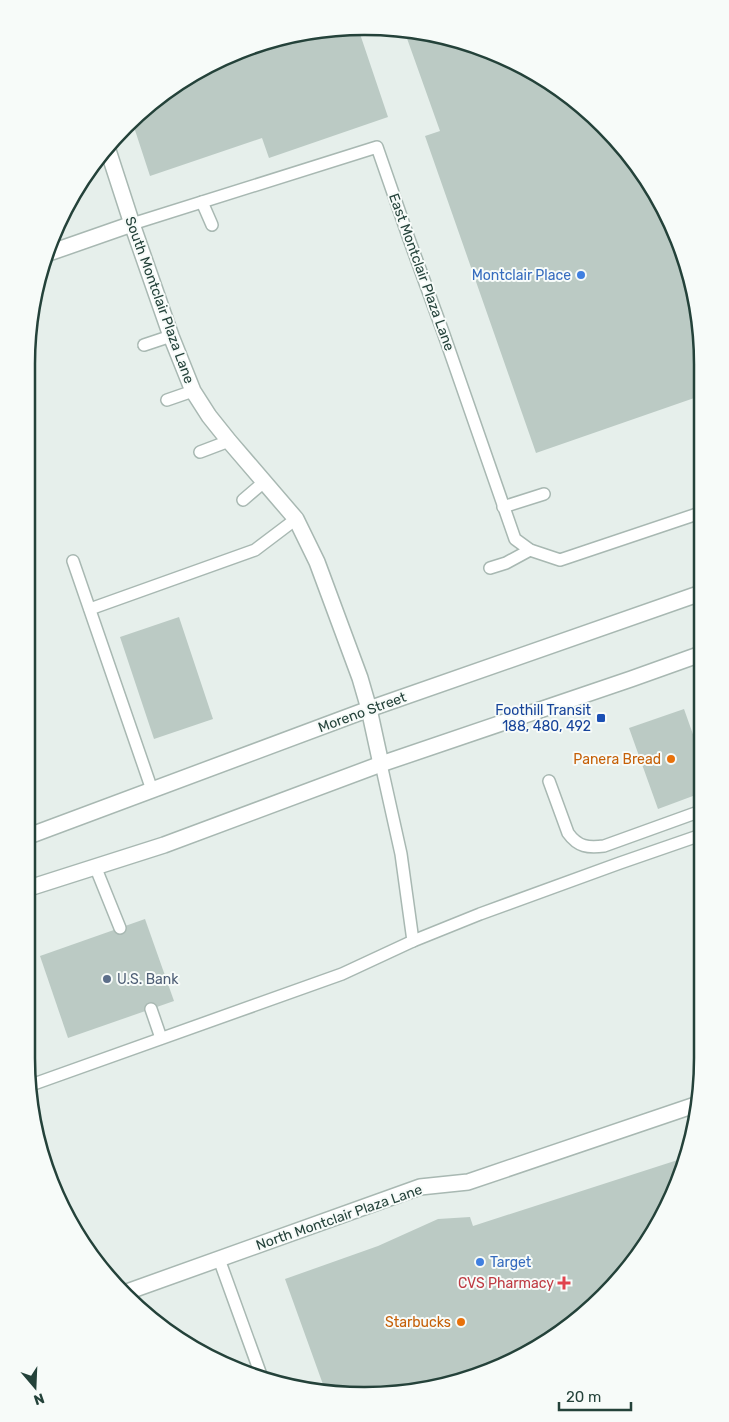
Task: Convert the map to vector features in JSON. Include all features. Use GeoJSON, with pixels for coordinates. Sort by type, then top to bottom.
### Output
{"type":"FeatureCollection","features":[{"type":"Feature","properties":{"kind":"street","name":"South Montclair Plaza Lane"},"geometry":{"type":"LineString","coordinates":[[110,156],[171,336],[193,391],[229,441],[296,519],[317,562],[360,678],[381,764]]}},
{"type":"Feature","properties":{"kind":"street","name":"East Montclair Plaza Lane"},"geometry":{"type":"LineString","coordinates":[[55,251],[132,224]]}},
{"type":"Feature","properties":{"kind":"street","name":"Moreno Street"},"geometry":{"type":"LineString","coordinates":[[35,834],[369,709],[694,595]]}},
{"type":"Feature","properties":{"kind":"street"},"geometry":{"type":"LineString","coordinates":[[35,886],[164,846],[381,764],[622,683],[694,657]]}},
{"type":"Feature","properties":{"kind":"street","name":"North Montclair Plaza Lane"},"geometry":{"type":"LineString","coordinates":[[132,1290],[420,1187],[468,1182],[690,1107]]}},
{"type":"Feature","properties":{"kind":"lane","name":"East Montclair Plaza Lane"},"geometry":{"type":"LineString","coordinates":[[132,224],[378,146],[515,539],[530,550],[560,560],[694,514]]}},
{"type":"Feature","properties":{"kind":"lane"},"geometry":{"type":"LineString","coordinates":[[202,202],[212,225]]}},
{"type":"Feature","properties":{"kind":"lane"},"geometry":{"type":"LineString","coordinates":[[144,345],[171,336]]}},
{"type":"Feature","properties":{"kind":"lane"},"geometry":{"type":"LineString","coordinates":[[167,400],[193,391]]}},
{"type":"Feature","properties":{"kind":"lane"},"geometry":{"type":"LineString","coordinates":[[200,452],[229,441]]}},
{"type":"Feature","properties":{"kind":"lane"},"geometry":{"type":"LineString","coordinates":[[243,500],[264,482]]}},
{"type":"Feature","properties":{"kind":"lane"},"geometry":{"type":"LineString","coordinates":[[504,507],[544,494]]}},
{"type":"Feature","properties":{"kind":"lane"},"geometry":{"type":"LineString","coordinates":[[90,609],[255,550],[296,519]]}},
{"type":"Feature","properties":{"kind":"lane"},"geometry":{"type":"LineString","coordinates":[[490,568],[506,564],[530,550]]}},
{"type":"Feature","properties":{"kind":"lane"},"geometry":{"type":"LineString","coordinates":[[73,561],[152,790]]}},
{"type":"Feature","properties":{"kind":"lane"},"geometry":{"type":"LineString","coordinates":[[381,764],[401,854],[413,941]]}},
{"type":"Feature","properties":{"kind":"lane"},"geometry":{"type":"LineString","coordinates":[[549,780],[568,833],[573,840],[592,848],[604,846],[694,814]]}},
{"type":"Feature","properties":{"kind":"lane"},"geometry":{"type":"LineString","coordinates":[[36,1083],[342,974],[413,941],[480,914],[694,837]]}},
{"type":"Feature","properties":{"kind":"lane"},"geometry":{"type":"LineString","coordinates":[[96,866],[120,928]]}},
{"type":"Feature","properties":{"kind":"lane"},"geometry":{"type":"LineString","coordinates":[[151,1009],[161,1038]]}},
{"type":"Feature","properties":{"kind":"lane"},"geometry":{"type":"LineString","coordinates":[[219,1259],[258,1370]]}},
{"type":"Feature","properties":{"kind":"building"},"geometry":{"type":"Polygon","coordinates":[[[360,35],[388,117],[269,158],[262,138],[150,176],[135,129],[147,117],[181,91],[219,69],[259,52],[300,41],[360,35]]]}},
{"type":"Feature","properties":{"kind":"building","name":"Montclair Place"},"geometry":{"type":"Polygon","coordinates":[[[407,38],[429,41],[470,52],[529,79],[565,103],[612,147],[650,200],[677,259],[688,300],[691,321],[694,398],[536,453],[425,136],[440,131],[407,38]]]}},
{"type":"Feature","properties":{"kind":"building"},"geometry":{"type":"Polygon","coordinates":[[[179,617],[213,719],[154,739],[120,637],[179,617]]]}},
{"type":"Feature","properties":{"kind":"building","name":"Panera Bread"},"geometry":{"type":"Polygon","coordinates":[[[684,709],[694,737],[694,796],[658,809],[629,728],[684,709]]]}},
{"type":"Feature","properties":{"kind":"building","name":"U.S. Bank"},"geometry":{"type":"Polygon","coordinates":[[[145,919],[174,1001],[68,1038],[40,956],[145,919]]]}},
{"type":"Feature","properties":{"kind":"building","name":"Target"},"geometry":{"type":"Polygon","coordinates":[[[678,1160],[669,1184],[650,1222],[626,1258],[582,1305],[548,1331],[491,1362],[429,1381],[364,1387],[323,1384],[285,1279],[378,1246],[438,1219],[470,1217],[473,1226],[678,1160]]]}},
{"type":"Feature","properties":{"kind":"place","name":"Montclair Place"},"geometry":{"type":"Point","coordinates":[581,275]}},
{"type":"Feature","properties":{"kind":"place","name":"Foothill Transit 188, 480, 492"},"geometry":{"type":"Point","coordinates":[601,718]}},
{"type":"Feature","properties":{"kind":"place","name":"Panera Bread"},"geometry":{"type":"Point","coordinates":[671,759]}},
{"type":"Feature","properties":{"kind":"place","name":"U.S. Bank"},"geometry":{"type":"Point","coordinates":[107,979]}},
{"type":"Feature","properties":{"kind":"place","name":"Target"},"geometry":{"type":"Point","coordinates":[480,1262]}},
{"type":"Feature","properties":{"kind":"place","name":"CVS Pharmacy"},"geometry":{"type":"Point","coordinates":[564,1283]}},
{"type":"Feature","properties":{"kind":"place","name":"Starbucks"},"geometry":{"type":"Point","coordinates":[461,1322]}}]}
